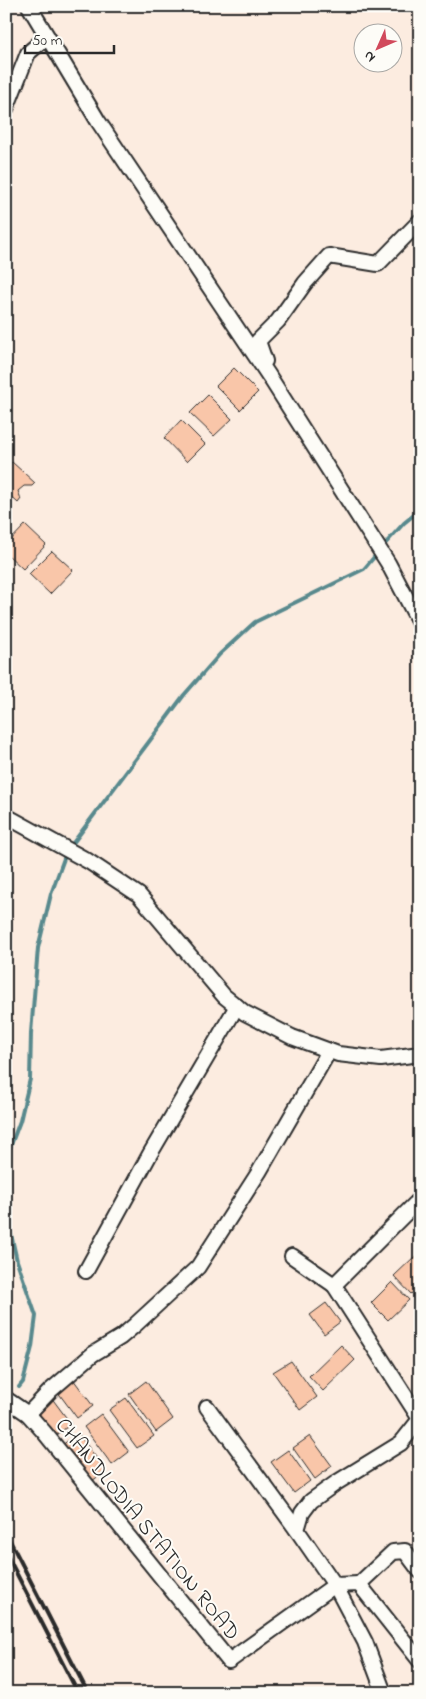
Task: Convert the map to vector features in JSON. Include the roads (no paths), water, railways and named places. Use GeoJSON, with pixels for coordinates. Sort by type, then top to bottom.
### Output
{"type":"FeatureCollection","features":[{"type":"Feature","properties":{"kind":"street"},"geometry":{"type":"LineString","coordinates":[[29,6],[98,121],[269,376],[388,563],[420,624]]}},
{"type":"Feature","properties":{"kind":"street"},"geometry":{"type":"LineString","coordinates":[[6,109],[28,53],[47,36]]}},
{"type":"Feature","properties":{"kind":"street"},"geometry":{"type":"LineString","coordinates":[[269,376],[258,341],[278,321],[305,283],[329,256],[378,264],[420,221]]}},
{"type":"Feature","properties":{"kind":"street"},"geometry":{"type":"LineString","coordinates":[[6,816],[88,861],[139,895],[217,989],[245,1013],[292,1036],[338,1054],[381,1059],[420,1054]]}},
{"type":"Feature","properties":{"kind":"street"},"geometry":{"type":"LineString","coordinates":[[86,1271],[150,1154],[237,1006]]}},
{"type":"Feature","properties":{"kind":"street"},"geometry":{"type":"LineString","coordinates":[[28,1414],[52,1390],[94,1354],[135,1325],[198,1267],[259,1172],[329,1051]]}},
{"type":"Feature","properties":{"kind":"street"},"geometry":{"type":"LineString","coordinates":[[334,1285],[420,1199]]}},
{"type":"Feature","properties":{"kind":"street"},"geometry":{"type":"LineString","coordinates":[[292,1256],[334,1285],[420,1419],[401,1443],[336,1483],[311,1501],[302,1513],[297,1530]]}},
{"type":"Feature","properties":{"kind":"street","name":"CHANDLODIA STATION ROAD"},"geometry":{"type":"LineString","coordinates":[[6,1399],[28,1414],[229,1661],[335,1586]]}},
{"type":"Feature","properties":{"kind":"street"},"geometry":{"type":"LineString","coordinates":[[207,1407],[297,1530],[335,1586],[365,1642],[384,1693]]}},
{"type":"Feature","properties":{"kind":"street"},"geometry":{"type":"LineString","coordinates":[[335,1586],[359,1584],[393,1552],[406,1551],[420,1571]]}},
{"type":"Feature","properties":{"kind":"street"},"geometry":{"type":"LineString","coordinates":[[359,1584],[420,1661]]}},
{"type":"Feature","properties":{"kind":"waterway"},"geometry":{"type":"LineString","coordinates":[[385,544],[404,523],[420,510]]}},
{"type":"Feature","properties":{"kind":"waterway"},"geometry":{"type":"LineString","coordinates":[[70,847],[184,695],[220,654],[255,622],[364,569],[375,556]]}},
{"type":"Feature","properties":{"kind":"waterway"},"geometry":{"type":"LineString","coordinates":[[6,1158],[20,1121],[30,1079],[31,1033],[38,948],[51,894],[66,853]]}},
{"type":"Feature","properties":{"kind":"waterway"},"geometry":{"type":"LineString","coordinates":[[6,1212],[17,1261],[36,1316],[32,1347],[23,1382],[19,1387]]}},
{"type":"Feature","properties":{"kind":"railway"},"geometry":{"type":"LineString","coordinates":[[6,1533],[88,1693]]}},
{"type":"Feature","properties":{"kind":"railway"},"geometry":{"type":"LineString","coordinates":[[6,1553],[78,1693]]}}]}
